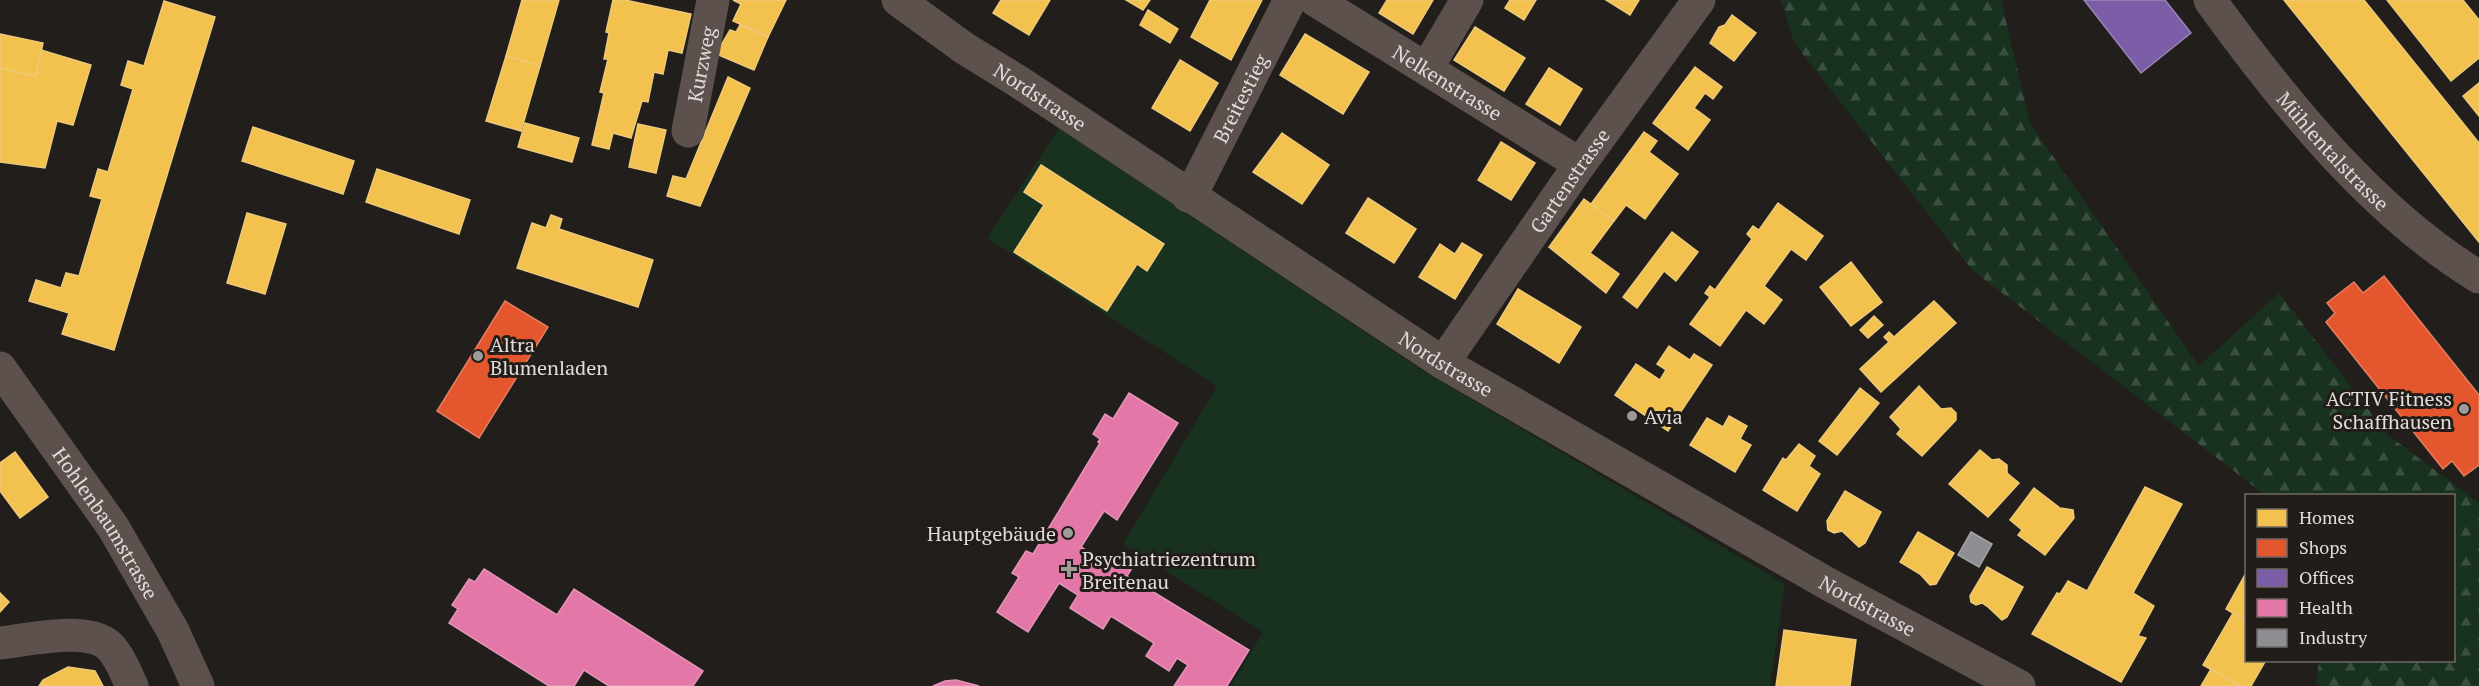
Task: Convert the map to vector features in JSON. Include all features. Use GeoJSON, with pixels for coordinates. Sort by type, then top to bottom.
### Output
{"type":"FeatureCollection","features":[{"type":"Feature","properties":{"kind":"street","name":"Kurzweg"},"geometry":{"type":"LineString","coordinates":[[688,131],[713,0]]}},
{"type":"Feature","properties":{"kind":"street","name":"Nordstrasse"},"geometry":{"type":"LineString","coordinates":[[898,0],[964,48],[1019,82],[1443,363],[1828,584],[2019,686]]}},
{"type":"Feature","properties":{"kind":"street","name":"Breitestieg"},"geometry":{"type":"LineString","coordinates":[[1188,196],[1198,181],[1290,0]]}},
{"type":"Feature","properties":{"kind":"street","name":"Nelkenstrasse"},"geometry":{"type":"LineString","coordinates":[[1315,0],[1580,164]]}},
{"type":"Feature","properties":{"kind":"street"},"geometry":{"type":"LineString","coordinates":[[1427,68],[1467,0]]}},
{"type":"Feature","properties":{"kind":"street","name":"Gartenstrasse"},"geometry":{"type":"LineString","coordinates":[[1443,363],[1580,164],[1699,0]]}},
{"type":"Feature","properties":{"kind":"street","name":"Mühlentalstrasse"},"geometry":{"type":"LineString","coordinates":[[2210,0],[2294,107],[2381,204],[2447,258],[2479,277]]}},
{"type":"Feature","properties":{"kind":"street","name":"Hohlenbaumstrasse"},"geometry":{"type":"LineString","coordinates":[[0,368],[113,527],[173,631],[198,686]]}},
{"type":"Feature","properties":{"kind":"street"},"geometry":{"type":"LineString","coordinates":[[0,644],[86,634],[102,639],[113,649],[132,686]]}},
{"type":"Feature","properties":{"kind":"green space"},"geometry":{"type":"Polygon","coordinates":[[[1781,0],[2001,0],[2030,123],[2199,366],[2279,293],[2388,435],[2479,503],[2479,686],[2321,686],[2316,683],[2319,662],[2455,662],[2455,494],[2264,494],[1972,270],[1795,44],[1781,0]]]}},
{"type":"Feature","properties":{"kind":"green space"},"geometry":{"type":"Polygon","coordinates":[[[1059,128],[1420,369],[1785,584],[1770,686],[1231,686],[1263,632],[1123,544],[1217,386],[987,238],[1059,128]]]}},
{"type":"Feature","properties":{"kind":"building: Homes"},"geometry":{"type":"Polygon","coordinates":[[[522,0],[559,0],[540,66],[506,56],[522,0]]]}},
{"type":"Feature","properties":{"kind":"building: Homes"},"geometry":{"type":"Polygon","coordinates":[[[613,0],[625,0],[691,14],[682,53],[668,50],[663,74],[654,72],[648,102],[642,101],[631,138],[613,133],[609,149],[592,145],[604,93],[600,92],[608,59],[604,59],[609,33],[606,32],[613,0]]]}},
{"type":"Feature","properties":{"kind":"building: Homes"},"geometry":{"type":"Polygon","coordinates":[[[733,0],[786,0],[768,37],[733,21],[741,4],[733,0]]]}},
{"type":"Feature","properties":{"kind":"building: Homes"},"geometry":{"type":"Polygon","coordinates":[[[1001,0],[1050,0],[1029,35],[993,13],[1001,0]]]}},
{"type":"Feature","properties":{"kind":"building: Homes"},"geometry":{"type":"Polygon","coordinates":[[[1126,0],[1150,0],[1143,10],[1126,0]]]}},
{"type":"Feature","properties":{"kind":"building: Homes"},"geometry":{"type":"Polygon","coordinates":[[[1210,0],[1262,0],[1231,60],[1191,37],[1210,0]]]}},
{"type":"Feature","properties":{"kind":"building: Homes"},"geometry":{"type":"Polygon","coordinates":[[[1387,0],[1433,0],[1413,34],[1379,13],[1387,0]]]}},
{"type":"Feature","properties":{"kind":"building: Homes"},"geometry":{"type":"Polygon","coordinates":[[[1510,0],[1536,0],[1524,20],[1505,8],[1510,0]]]}},
{"type":"Feature","properties":{"kind":"building: Homes"},"geometry":{"type":"Polygon","coordinates":[[[1606,0],[1639,0],[1630,15],[1606,0]]]}},
{"type":"Feature","properties":{"kind":"building: Homes"},"geometry":{"type":"Polygon","coordinates":[[[2284,0],[2364,0],[2479,143],[2479,242],[2284,0]]]}},
{"type":"Feature","properties":{"kind":"building: Homes"},"geometry":{"type":"Polygon","coordinates":[[[2387,0],[2463,0],[2479,20],[2479,58],[2451,81],[2387,0]]]}},
{"type":"Feature","properties":{"kind":"building: Homes"},"geometry":{"type":"Polygon","coordinates":[[[164,1],[215,17],[114,350],[62,334],[69,313],[29,301],[36,280],[61,288],[66,273],[79,276],[102,199],[90,196],[98,169],[108,172],[133,89],[121,85],[128,61],[144,66],[164,1]]]}},
{"type":"Feature","properties":{"kind":"building: Homes"},"geometry":{"type":"Polygon","coordinates":[[[1148,10],[1178,29],[1170,43],[1140,25],[1148,10]]]}},
{"type":"Feature","properties":{"kind":"building: Homes"},"geometry":{"type":"Polygon","coordinates":[[[1732,15],[1756,33],[1734,61],[1710,43],[1719,27],[1725,25],[1732,15]]]}},
{"type":"Feature","properties":{"kind":"building: Homes"},"geometry":{"type":"Polygon","coordinates":[[[740,25],[768,37],[754,70],[716,54],[730,30],[736,32],[740,25]]]}},
{"type":"Feature","properties":{"kind":"building: Homes"},"geometry":{"type":"Polygon","coordinates":[[[1475,27],[1525,58],[1504,91],[1454,60],[1475,27]]]}},
{"type":"Feature","properties":{"kind":"building: Homes"},"geometry":{"type":"Polygon","coordinates":[[[0,34],[43,43],[36,76],[0,68],[0,34]]]}},
{"type":"Feature","properties":{"kind":"building: Homes"},"geometry":{"type":"Polygon","coordinates":[[[1305,34],[1369,72],[1343,114],[1280,75],[1305,34]]]}},
{"type":"Feature","properties":{"kind":"building: Homes"},"geometry":{"type":"Polygon","coordinates":[[[41,50],[91,65],[73,125],[57,121],[45,168],[0,162],[0,68],[36,76],[41,50]]]}},
{"type":"Feature","properties":{"kind":"building: Homes"},"geometry":{"type":"Polygon","coordinates":[[[506,56],[540,66],[521,131],[486,121],[506,56]]]}},
{"type":"Feature","properties":{"kind":"building: Homes"},"geometry":{"type":"Polygon","coordinates":[[[1180,60],[1218,83],[1190,131],[1152,108],[1180,60]]]}},
{"type":"Feature","properties":{"kind":"building: Homes"},"geometry":{"type":"Polygon","coordinates":[[[1695,67],[1722,87],[1713,99],[1705,93],[1694,108],[1710,120],[1688,150],[1653,123],[1695,67]]]}},
{"type":"Feature","properties":{"kind":"building: Homes"},"geometry":{"type":"Polygon","coordinates":[[[1549,68],[1582,89],[1560,125],[1526,104],[1549,68]]]}},
{"type":"Feature","properties":{"kind":"building: Homes"},"geometry":{"type":"Polygon","coordinates":[[[728,77],[750,88],[700,206],[667,196],[673,176],[686,179],[728,77]]]}},
{"type":"Feature","properties":{"kind":"building: Homes"},"geometry":{"type":"Polygon","coordinates":[[[2479,83],[2479,116],[2463,96],[2479,83]]]}},
{"type":"Feature","properties":{"kind":"building: Homes"},"geometry":{"type":"Polygon","coordinates":[[[525,123],[579,138],[572,162],[518,147],[525,123]]]}},
{"type":"Feature","properties":{"kind":"building: Homes"},"geometry":{"type":"Polygon","coordinates":[[[638,124],[666,130],[656,173],[629,167],[638,124]]]}},
{"type":"Feature","properties":{"kind":"building: Homes"},"geometry":{"type":"Polygon","coordinates":[[[253,127],[354,161],[343,194],[242,161],[253,127]]]}},
{"type":"Feature","properties":{"kind":"building: Homes"},"geometry":{"type":"Polygon","coordinates":[[[1644,132],[1657,141],[1649,152],[1678,174],[1645,219],[1626,205],[1614,221],[1591,204],[1644,132]]]}},
{"type":"Feature","properties":{"kind":"building: Homes"},"geometry":{"type":"Polygon","coordinates":[[[1282,133],[1329,165],[1302,204],[1253,172],[1282,133]]]}},
{"type":"Feature","properties":{"kind":"building: Homes"},"geometry":{"type":"Polygon","coordinates":[[[1501,142],[1535,163],[1511,200],[1478,180],[1501,142]]]}},
{"type":"Feature","properties":{"kind":"building: Homes"},"geometry":{"type":"Polygon","coordinates":[[[1041,165],[1164,244],[1147,271],[1137,264],[1107,311],[1014,252],[1044,205],[1024,192],[1041,165]]]}},
{"type":"Feature","properties":{"kind":"building: Homes"},"geometry":{"type":"Polygon","coordinates":[[[377,169],[470,200],[459,234],[366,202],[377,169]]]}},
{"type":"Feature","properties":{"kind":"building: Homes"},"geometry":{"type":"Polygon","coordinates":[[[1368,198],[1416,229],[1394,263],[1346,233],[1368,198]]]}},
{"type":"Feature","properties":{"kind":"building: Homes"},"geometry":{"type":"Polygon","coordinates":[[[1584,199],[1614,221],[1590,253],[1619,274],[1606,293],[1549,247],[1584,199]]]}},
{"type":"Feature","properties":{"kind":"building: Homes"},"geometry":{"type":"Polygon","coordinates":[[[1778,203],[1823,236],[1806,260],[1791,249],[1764,286],[1782,300],[1764,324],[1746,310],[1720,346],[1690,324],[1710,297],[1705,293],[1710,286],[1715,290],[1752,239],[1747,234],[1753,226],[1759,230],[1778,203]]]}},
{"type":"Feature","properties":{"kind":"building: Homes"},"geometry":{"type":"Polygon","coordinates":[[[247,213],[286,224],[265,294],[227,283],[247,213]]]}},
{"type":"Feature","properties":{"kind":"building: Homes"},"geometry":{"type":"Polygon","coordinates":[[[551,215],[562,219],[559,229],[653,260],[638,307],[517,268],[532,223],[546,228],[551,215]]]}},
{"type":"Feature","properties":{"kind":"building: Homes"},"geometry":{"type":"Polygon","coordinates":[[[1672,232],[1698,252],[1676,281],[1664,271],[1637,308],[1623,297],[1672,232]]]}},
{"type":"Feature","properties":{"kind":"building: Homes"},"geometry":{"type":"Polygon","coordinates":[[[1462,243],[1482,255],[1455,299],[1419,277],[1440,244],[1455,254],[1462,243]]]}},
{"type":"Feature","properties":{"kind":"building: Homes"},"geometry":{"type":"Polygon","coordinates":[[[1851,262],[1882,302],[1851,326],[1820,287],[1851,262]]]}},
{"type":"Feature","properties":{"kind":"building: Homes"},"geometry":{"type":"Polygon","coordinates":[[[1518,289],[1581,327],[1559,363],[1497,324],[1518,289]]]}},
{"type":"Feature","properties":{"kind":"building: Homes"},"geometry":{"type":"Polygon","coordinates":[[[1934,301],[1956,323],[1881,392],[1860,369],[1889,342],[1884,337],[1889,332],[1894,337],[1934,301]]]}},
{"type":"Feature","properties":{"kind":"building: Homes"},"geometry":{"type":"Polygon","coordinates":[[[1874,316],[1883,325],[1868,338],[1860,330],[1874,316]]]}},
{"type":"Feature","properties":{"kind":"building: Homes"},"geometry":{"type":"Polygon","coordinates":[[[1669,346],[1690,360],[1694,354],[1712,365],[1668,431],[1615,395],[1636,364],[1660,380],[1666,370],[1657,364],[1669,346]]]}},
{"type":"Feature","properties":{"kind":"building: Homes"},"geometry":{"type":"Polygon","coordinates":[[[1919,386],[1941,409],[1951,408],[1956,413],[1956,420],[1922,456],[1897,434],[1901,429],[1890,417],[1919,386]]]}},
{"type":"Feature","properties":{"kind":"building: Homes"},"geometry":{"type":"Polygon","coordinates":[[[1860,388],[1879,403],[1837,455],[1819,441],[1860,388]]]}},
{"type":"Feature","properties":{"kind":"building: Homes"},"geometry":{"type":"Polygon","coordinates":[[[1729,416],[1747,426],[1740,439],[1751,445],[1735,472],[1690,445],[1707,418],[1723,427],[1729,416]]]}},
{"type":"Feature","properties":{"kind":"building: Homes"},"geometry":{"type":"Polygon","coordinates":[[[1799,444],[1815,456],[1809,466],[1820,474],[1797,511],[1763,490],[1783,458],[1786,460],[1799,444]]]}},
{"type":"Feature","properties":{"kind":"building: Homes"},"geometry":{"type":"Polygon","coordinates":[[[1980,450],[1992,460],[1999,459],[2007,465],[2007,473],[2019,483],[1988,517],[1949,484],[1980,450]]]}},
{"type":"Feature","properties":{"kind":"building: Homes"},"geometry":{"type":"Polygon","coordinates":[[[15,452],[48,497],[20,518],[0,491],[0,463],[15,452]]]}},
{"type":"Feature","properties":{"kind":"building: Homes"},"geometry":{"type":"Polygon","coordinates":[[[2145,487],[2182,504],[2133,593],[2154,606],[2138,636],[2146,638],[2121,682],[2032,634],[2057,593],[2060,594],[2068,581],[2087,591],[2145,487]]]}},
{"type":"Feature","properties":{"kind":"building: Homes"},"geometry":{"type":"Polygon","coordinates":[[[2034,488],[2060,508],[2073,510],[2074,518],[2045,555],[2018,535],[2022,530],[2010,520],[2034,488]]]}},
{"type":"Feature","properties":{"kind":"building: Homes"},"geometry":{"type":"Polygon","coordinates":[[[1845,491],[1881,512],[1865,543],[1859,547],[1842,531],[1834,533],[1828,530],[1827,521],[1845,491]]]}},
{"type":"Feature","properties":{"kind":"building: Homes"},"geometry":{"type":"Polygon","coordinates":[[[1918,532],[1954,553],[1936,584],[1930,585],[1920,574],[1900,562],[1918,532]]]}},
{"type":"Feature","properties":{"kind":"building: Homes"},"geometry":{"type":"Polygon","coordinates":[[[1987,567],[2023,587],[2007,617],[2002,620],[1982,603],[1976,605],[1971,602],[1970,596],[1987,567]]]}},
{"type":"Feature","properties":{"kind":"building: Homes"},"geometry":{"type":"Polygon","coordinates":[[[2245,575],[2245,620],[2226,609],[2245,575]]]}},
{"type":"Feature","properties":{"kind":"building: Homes"},"geometry":{"type":"Polygon","coordinates":[[[0,593],[9,602],[0,612],[0,593]]]}},
{"type":"Feature","properties":{"kind":"building: Homes"},"geometry":{"type":"Polygon","coordinates":[[[2233,613],[2245,620],[2245,662],[2265,662],[2251,686],[2240,686],[2203,665],[2233,613]]]}},
{"type":"Feature","properties":{"kind":"building: Homes"},"geometry":{"type":"Polygon","coordinates":[[[1784,630],[1856,640],[1850,686],[1776,686],[1784,630]]]}},
{"type":"Feature","properties":{"kind":"building: Homes"},"geometry":{"type":"Polygon","coordinates":[[[68,667],[95,671],[103,686],[39,686],[43,680],[68,667]]]}},
{"type":"Feature","properties":{"kind":"building: Homes"},"geometry":{"type":"Polygon","coordinates":[[[2211,669],[2240,686],[2201,686],[2211,669]]]}},
{"type":"Feature","properties":{"kind":"building: Shops"},"geometry":{"type":"Polygon","coordinates":[[[2384,276],[2479,395],[2479,465],[2464,476],[2452,461],[2443,469],[2326,322],[2335,313],[2327,303],[2354,282],[2363,293],[2384,276]]]}},
{"type":"Feature","properties":{"kind":"building: Shops"},"geometry":{"type":"Polygon","coordinates":[[[505,301],[548,327],[479,438],[437,411],[505,301]]]}},
{"type":"Feature","properties":{"kind":"building: Offices"},"geometry":{"type":"Polygon","coordinates":[[[2084,0],[2165,0],[2191,33],[2141,73],[2084,0]]]}},
{"type":"Feature","properties":{"kind":"building: Health","name":"Hauptgebäude"},"geometry":{"type":"Polygon","coordinates":[[[1129,393],[1178,423],[1117,520],[1104,511],[1081,547],[1105,562],[1110,554],[1132,568],[1127,576],[1249,650],[1227,686],[1174,686],[1188,665],[1177,658],[1169,671],[1146,656],[1154,643],[1111,616],[1103,629],[1070,608],[1078,595],[1059,583],[1028,632],[997,612],[1019,577],[1012,573],[1026,551],[1033,554],[1100,443],[1098,442],[1100,439],[1093,434],[1105,414],[1113,419],[1129,393]]]}},
{"type":"Feature","properties":{"kind":"building: Health"},"geometry":{"type":"Polygon","coordinates":[[[484,569],[557,615],[574,589],[703,671],[693,686],[609,686],[584,670],[574,686],[549,686],[449,623],[458,609],[452,605],[469,579],[475,582],[484,569]]]}},
{"type":"Feature","properties":{"kind":"building: Health"},"geometry":{"type":"Polygon","coordinates":[[[956,680],[979,686],[933,686],[945,681],[956,680]]]}},
{"type":"Feature","properties":{"kind":"building: Industry"},"geometry":{"type":"Polygon","coordinates":[[[1971,532],[1992,544],[1979,567],[1958,555],[1971,532]]]}},
{"type":"Feature","properties":{"kind":"place","name":"Altra Blumenladen"},"geometry":{"type":"Point","coordinates":[478,356]}},
{"type":"Feature","properties":{"kind":"place","name":"ACTIV Fitness Schaffhausen"},"geometry":{"type":"Point","coordinates":[2464,409]}},
{"type":"Feature","properties":{"kind":"place","name":"Avia"},"geometry":{"type":"Point","coordinates":[1632,416]}},
{"type":"Feature","properties":{"kind":"place","name":"Hauptgebäude"},"geometry":{"type":"Point","coordinates":[1068,533]}},
{"type":"Feature","properties":{"kind":"place","name":"Psychiatriezentrum Breitenau"},"geometry":{"type":"Point","coordinates":[1069,569]}}]}
